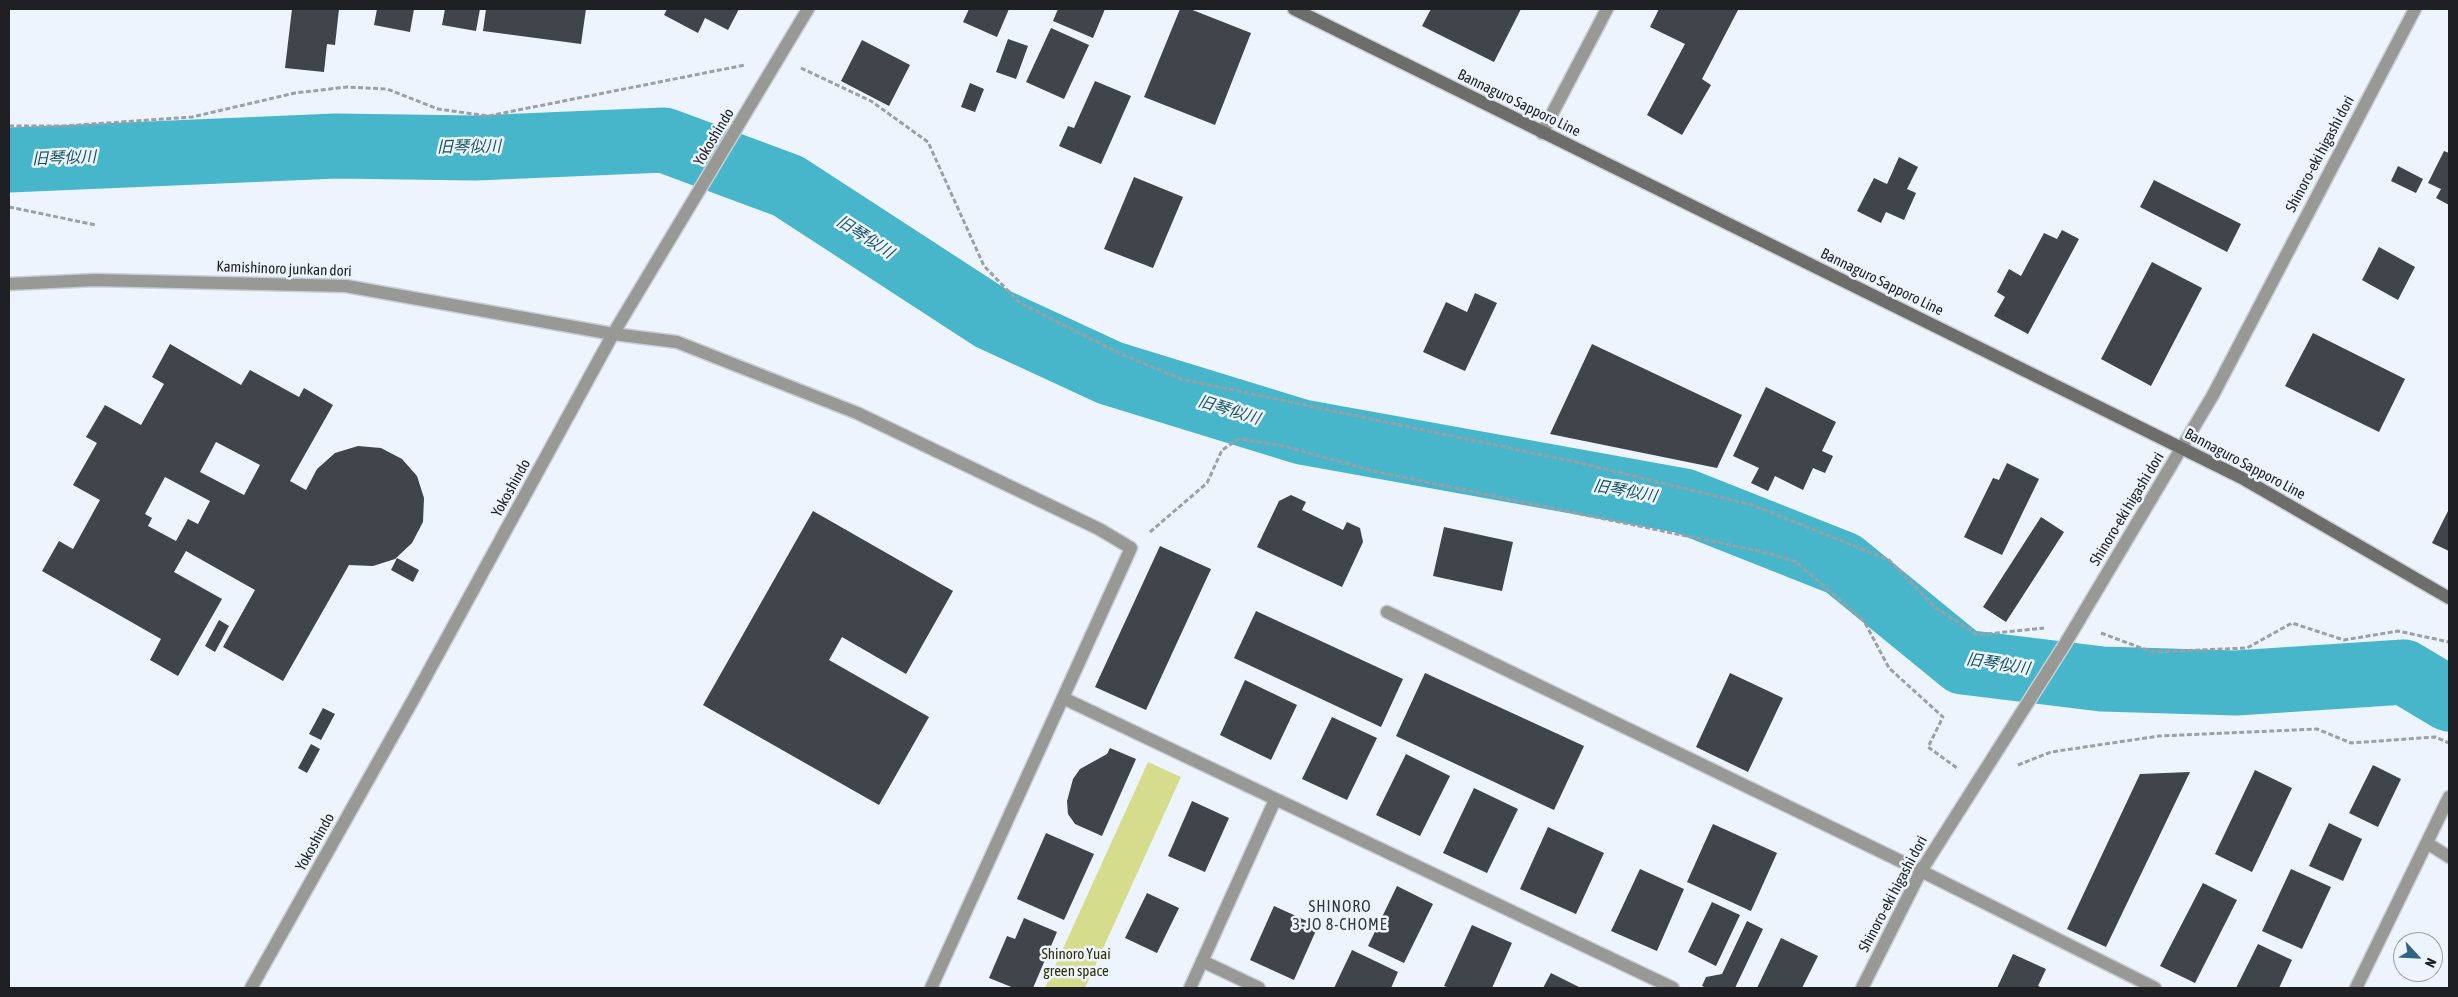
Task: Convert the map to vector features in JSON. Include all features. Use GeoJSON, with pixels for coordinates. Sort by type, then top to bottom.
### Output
{"type":"FeatureCollection","features":[{"type":"Feature","properties":{"kind":"main road","name":"Bannaguro Sapporo Line"},"geometry":{"type":"LineString","coordinates":[[1294,9],[2242,478],[2449,598]]}},
{"type":"Feature","properties":{"kind":"street","name":"Yokoshindo"},"geometry":{"type":"LineString","coordinates":[[251,988],[418,692],[614,334],[808,9]]}},
{"type":"Feature","properties":{"kind":"street"},"geometry":{"type":"LineString","coordinates":[[1542,132],[1607,9]]}},
{"type":"Feature","properties":{"kind":"street","name":"Shinoro-eki higashi dori"},"geometry":{"type":"LineString","coordinates":[[1862,988],[1921,871],[2077,625],[2213,395],[2415,9]]}},
{"type":"Feature","properties":{"kind":"street","name":"Kamishinoro junkan dori"},"geometry":{"type":"LineString","coordinates":[[9,284],[95,280],[346,286],[614,334],[677,342],[857,413],[1090,525],[1132,548]]}},
{"type":"Feature","properties":{"kind":"street"},"geometry":{"type":"LineString","coordinates":[[931,988],[1132,548]]}},
{"type":"Feature","properties":{"kind":"street"},"geometry":{"type":"LineString","coordinates":[[1387,612],[1921,871],[2155,988]]}},
{"type":"Feature","properties":{"kind":"street"},"geometry":{"type":"LineString","coordinates":[[1063,698],[1673,988]]}},
{"type":"Feature","properties":{"kind":"street"},"geometry":{"type":"LineString","coordinates":[[2356,988],[2449,797]]}},
{"type":"Feature","properties":{"kind":"street"},"geometry":{"type":"LineString","coordinates":[[1190,988],[1275,800]]}},
{"type":"Feature","properties":{"kind":"street"},"geometry":{"type":"LineString","coordinates":[[2427,843],[2449,857]]}},
{"type":"Feature","properties":{"kind":"street"},"geometry":{"type":"LineString","coordinates":[[1202,961],[1259,988]]}},
{"type":"Feature","properties":{"kind":"path"},"geometry":{"type":"LineString","coordinates":[[9,126],[64,126],[192,117],[295,93],[348,86],[387,89],[438,109],[488,116],[780,58],[871,101],[928,142],[984,266],[1020,304],[1121,354],[1181,379],[1576,462],[1752,505],[1889,560],[1936,608],[1977,635],[2077,625],[2152,652],[2247,648],[2292,623],[2344,640],[2398,630],[2449,642]]}},
{"type":"Feature","properties":{"kind":"path"},"geometry":{"type":"LineString","coordinates":[[9,207],[96,225]]}},
{"type":"Feature","properties":{"kind":"path"},"geometry":{"type":"LineString","coordinates":[[1132,548],[1207,483],[1222,450],[1239,439],[1284,446],[1373,471],[1764,552],[1796,562],[1864,621],[1889,668],[1943,717],[1928,746],[1977,782],[2051,752],[2159,736],[2317,729],[2352,742],[2434,737],[2449,744]]}},
{"type":"Feature","properties":{"kind":"green space","name":"Shinoro Yuai green space"},"geometry":{"type":"Polygon","coordinates":[[[1148,762],[1181,777],[1085,988],[1045,988],[1148,762]]]}},
{"type":"Feature","properties":{"kind":"building"},"geometry":{"type":"Polygon","coordinates":[[[292,9],[339,9],[335,45],[327,44],[324,72],[285,68],[292,9]]]}},
{"type":"Feature","properties":{"kind":"building"},"geometry":{"type":"Polygon","coordinates":[[[377,9],[414,9],[410,32],[374,25],[377,9]]]}},
{"type":"Feature","properties":{"kind":"building"},"geometry":{"type":"Polygon","coordinates":[[[445,9],[480,9],[476,31],[442,25],[445,9]]]}},
{"type":"Feature","properties":{"kind":"building"},"geometry":{"type":"Polygon","coordinates":[[[486,9],[586,9],[581,44],[483,31],[486,9]]]}},
{"type":"Feature","properties":{"kind":"building"},"geometry":{"type":"Polygon","coordinates":[[[667,9],[739,9],[728,30],[705,18],[698,33],[664,15],[667,9]]]}},
{"type":"Feature","properties":{"kind":"building"},"geometry":{"type":"Polygon","coordinates":[[[969,9],[1009,9],[997,37],[963,22],[969,9]]]}},
{"type":"Feature","properties":{"kind":"building"},"geometry":{"type":"Polygon","coordinates":[[[1058,9],[1105,9],[1093,38],[1053,21],[1058,9]]]}},
{"type":"Feature","properties":{"kind":"building"},"geometry":{"type":"Polygon","coordinates":[[[1180,9],[1190,9],[1251,33],[1215,125],[1144,97],[1180,9]]]}},
{"type":"Feature","properties":{"kind":"building"},"geometry":{"type":"Polygon","coordinates":[[[1431,9],[1521,9],[1494,62],[1422,26],[1431,9]]]}},
{"type":"Feature","properties":{"kind":"building"},"geometry":{"type":"Polygon","coordinates":[[[1659,9],[1738,10],[1702,79],[1711,85],[1682,135],[1647,115],[1685,44],[1650,27],[1659,9]]]}},
{"type":"Feature","properties":{"kind":"building"},"geometry":{"type":"Polygon","coordinates":[[[1051,28],[1089,45],[1064,99],[1026,82],[1051,28]]]}},
{"type":"Feature","properties":{"kind":"building"},"geometry":{"type":"Polygon","coordinates":[[[1008,39],[1028,46],[1016,79],[996,72],[1008,39]]]}},
{"type":"Feature","properties":{"kind":"building"},"geometry":{"type":"Polygon","coordinates":[[[862,40],[910,65],[889,106],[841,81],[862,40]]]}},
{"type":"Feature","properties":{"kind":"building"},"geometry":{"type":"Polygon","coordinates":[[[1095,81],[1131,96],[1101,164],[1059,146],[1068,126],[1074,128],[1095,81]]]}},
{"type":"Feature","properties":{"kind":"building"},"geometry":{"type":"Polygon","coordinates":[[[970,83],[984,89],[975,112],[961,107],[970,83]]]}},
{"type":"Feature","properties":{"kind":"building"},"geometry":{"type":"Polygon","coordinates":[[[2444,151],[2449,153],[2449,205],[2436,198],[2441,189],[2428,183],[2444,151]]]}},
{"type":"Feature","properties":{"kind":"building"},"geometry":{"type":"Polygon","coordinates":[[[1899,157],[1918,167],[1907,189],[1916,193],[1904,220],[1886,212],[1881,223],[1857,211],[1874,178],[1887,184],[1899,157]]]}},
{"type":"Feature","properties":{"kind":"building"},"geometry":{"type":"Polygon","coordinates":[[[2398,166],[2423,179],[2416,193],[2391,181],[2398,166]]]}},
{"type":"Feature","properties":{"kind":"building"},"geometry":{"type":"Polygon","coordinates":[[[1134,177],[1183,197],[1153,268],[1104,249],[1134,177]]]}},
{"type":"Feature","properties":{"kind":"building"},"geometry":{"type":"Polygon","coordinates":[[[2154,180],[2241,224],[2227,252],[2140,207],[2154,180]]]}},
{"type":"Feature","properties":{"kind":"building"},"geometry":{"type":"Polygon","coordinates":[[[2062,230],[2079,239],[2028,334],[1994,316],[2005,297],[1997,292],[2009,269],[2021,276],[2044,233],[2057,239],[2062,230]]]}},
{"type":"Feature","properties":{"kind":"building"},"geometry":{"type":"Polygon","coordinates":[[[2379,247],[2415,267],[2398,300],[2362,280],[2379,247]]]}},
{"type":"Feature","properties":{"kind":"building"},"geometry":{"type":"Polygon","coordinates":[[[2152,262],[2202,288],[2151,386],[2101,359],[2152,262]]]}},
{"type":"Feature","properties":{"kind":"building"},"geometry":{"type":"Polygon","coordinates":[[[1475,293],[1497,303],[1465,371],[1423,352],[1446,302],[1467,312],[1475,293]]]}},
{"type":"Feature","properties":{"kind":"building"},"geometry":{"type":"Polygon","coordinates":[[[2313,333],[2405,379],[2379,432],[2285,386],[2313,333]]]}},
{"type":"Feature","properties":{"kind":"building"},"geometry":{"type":"Polygon","coordinates":[[[170,344],[241,385],[250,370],[299,397],[304,388],[333,405],[290,481],[306,490],[317,469],[335,453],[358,446],[381,448],[402,459],[417,476],[424,498],[423,522],[412,543],[395,559],[373,566],[349,565],[283,681],[223,647],[255,590],[186,551],[174,572],[222,599],[178,676],[150,660],[161,639],[42,571],[59,541],[73,549],[100,500],[73,485],[97,443],[86,437],[105,405],[141,425],[164,384],[152,377],[170,344]],[[216,442],[200,472],[244,495],[260,465],[216,442]],[[165,477],[145,514],[152,518],[148,526],[176,541],[188,519],[198,524],[210,501],[165,477]]]}},
{"type":"Feature","properties":{"kind":"building"},"geometry":{"type":"Polygon","coordinates":[[[1592,344],[1742,415],[1717,468],[1550,434],[1592,344]]]}},
{"type":"Feature","properties":{"kind":"building"},"geometry":{"type":"Polygon","coordinates":[[[1766,387],[1836,422],[1822,451],[1833,456],[1825,473],[1813,468],[1803,490],[1775,476],[1768,491],[1751,483],[1759,468],[1733,456],[1766,387]]]}},
{"type":"Feature","properties":{"kind":"building"},"geometry":{"type":"Polygon","coordinates":[[[2007,463],[2039,479],[2002,555],[1964,537],[1993,478],[1999,480],[2007,463]]]}},
{"type":"Feature","properties":{"kind":"building"},"geometry":{"type":"Polygon","coordinates":[[[1291,495],[1306,502],[1302,510],[1343,530],[1347,522],[1360,528],[1363,542],[1342,587],[1257,547],[1279,501],[1291,495]]]}},
{"type":"Feature","properties":{"kind":"building"},"geometry":{"type":"Polygon","coordinates":[[[2449,509],[2449,551],[2432,543],[2449,509]]]}},
{"type":"Feature","properties":{"kind":"building"},"geometry":{"type":"Polygon","coordinates":[[[813,511],[953,591],[906,674],[842,637],[829,660],[929,717],[879,805],[703,705],[813,511]]]}},
{"type":"Feature","properties":{"kind":"building"},"geometry":{"type":"Polygon","coordinates":[[[2041,517],[2064,532],[2006,622],[1983,607],[2041,517]]]}},
{"type":"Feature","properties":{"kind":"building"},"geometry":{"type":"Polygon","coordinates":[[[1444,527],[1513,542],[1502,591],[1433,576],[1444,527]]]}},
{"type":"Feature","properties":{"kind":"building"},"geometry":{"type":"Polygon","coordinates":[[[1160,546],[1211,569],[1146,710],[1095,687],[1160,546]]]}},
{"type":"Feature","properties":{"kind":"building"},"geometry":{"type":"Polygon","coordinates":[[[397,558],[419,570],[413,582],[391,570],[397,558]]]}},
{"type":"Feature","properties":{"kind":"building"},"geometry":{"type":"Polygon","coordinates":[[[1256,611],[1403,679],[1381,727],[1234,658],[1256,611]]]}},
{"type":"Feature","properties":{"kind":"building"},"geometry":{"type":"Polygon","coordinates":[[[219,620],[229,626],[215,652],[205,646],[219,620]]]}},
{"type":"Feature","properties":{"kind":"building"},"geometry":{"type":"Polygon","coordinates":[[[1425,673],[1584,746],[1554,810],[1396,736],[1425,673]]]}},
{"type":"Feature","properties":{"kind":"building"},"geometry":{"type":"Polygon","coordinates":[[[1730,673],[1783,698],[1748,772],[1696,747],[1730,673]]]}},
{"type":"Feature","properties":{"kind":"building"},"geometry":{"type":"Polygon","coordinates":[[[1245,680],[1297,705],[1271,760],[1220,735],[1245,680]]]}},
{"type":"Feature","properties":{"kind":"building"},"geometry":{"type":"Polygon","coordinates":[[[323,708],[335,714],[321,740],[309,734],[323,708]]]}},
{"type":"Feature","properties":{"kind":"building"},"geometry":{"type":"Polygon","coordinates":[[[1332,717],[1377,738],[1347,800],[1302,779],[1332,717]]]}},
{"type":"Feature","properties":{"kind":"building"},"geometry":{"type":"Polygon","coordinates":[[[311,744],[320,749],[307,773],[298,768],[311,744]]]}},
{"type":"Feature","properties":{"kind":"building"},"geometry":{"type":"Polygon","coordinates":[[[1110,748],[1136,759],[1102,836],[1075,824],[1068,814],[1067,801],[1073,779],[1080,769],[1107,754],[1110,748]]]}},
{"type":"Feature","properties":{"kind":"building"},"geometry":{"type":"Polygon","coordinates":[[[1406,754],[1450,776],[1420,836],[1376,815],[1406,754]]]}},
{"type":"Feature","properties":{"kind":"building"},"geometry":{"type":"Polygon","coordinates":[[[2373,765],[2401,779],[2378,827],[2349,813],[2373,765]]]}},
{"type":"Feature","properties":{"kind":"building"},"geometry":{"type":"Polygon","coordinates":[[[2255,770],[2292,788],[2252,872],[2215,854],[2255,770]]]}},
{"type":"Feature","properties":{"kind":"building"},"geometry":{"type":"Polygon","coordinates":[[[2190,772],[2106,947],[2067,929],[2140,774],[2190,772]]]}},
{"type":"Feature","properties":{"kind":"building"},"geometry":{"type":"Polygon","coordinates":[[[1474,788],[1518,809],[1487,873],[1443,853],[1474,788]]]}},
{"type":"Feature","properties":{"kind":"building"},"geometry":{"type":"Polygon","coordinates":[[[1192,801],[1229,818],[1205,872],[1168,856],[1192,801]]]}},
{"type":"Feature","properties":{"kind":"building"},"geometry":{"type":"Polygon","coordinates":[[[2329,823],[2362,839],[2343,881],[2309,866],[2329,823]]]}},
{"type":"Feature","properties":{"kind":"building"},"geometry":{"type":"Polygon","coordinates":[[[1713,824],[1777,853],[1751,911],[1687,882],[1713,824]]]}},
{"type":"Feature","properties":{"kind":"building"},"geometry":{"type":"Polygon","coordinates":[[[1548,827],[1604,853],[1576,914],[1520,889],[1548,827]]]}},
{"type":"Feature","properties":{"kind":"building"},"geometry":{"type":"Polygon","coordinates":[[[1046,833],[1094,854],[1064,920],[1017,899],[1046,833]]]}},
{"type":"Feature","properties":{"kind":"building"},"geometry":{"type":"Polygon","coordinates":[[[1640,869],[1684,889],[1657,951],[1611,931],[1640,869]]]}},
{"type":"Feature","properties":{"kind":"building"},"geometry":{"type":"Polygon","coordinates":[[[2291,869],[2331,887],[2302,949],[2262,931],[2291,869]]]}},
{"type":"Feature","properties":{"kind":"building"},"geometry":{"type":"Polygon","coordinates":[[[2203,883],[2237,900],[2195,983],[2160,966],[2203,883]]]}},
{"type":"Feature","properties":{"kind":"building"},"geometry":{"type":"Polygon","coordinates":[[[1397,886],[1433,904],[1404,963],[1368,946],[1397,886]]]}},
{"type":"Feature","properties":{"kind":"building"},"geometry":{"type":"Polygon","coordinates":[[[1147,893],[1179,908],[1157,953],[1125,938],[1147,893]]]}},
{"type":"Feature","properties":{"kind":"building"},"geometry":{"type":"Polygon","coordinates":[[[1712,902],[1740,915],[1716,966],[1688,952],[1712,902]]]}},
{"type":"Feature","properties":{"kind":"building"},"geometry":{"type":"Polygon","coordinates":[[[1274,906],[1318,926],[1294,980],[1250,960],[1274,906]]]}},
{"type":"Feature","properties":{"kind":"building"},"geometry":{"type":"Polygon","coordinates":[[[1024,918],[1057,932],[1033,988],[1014,988],[989,978],[1007,936],[1015,939],[1024,918]]]}},
{"type":"Feature","properties":{"kind":"building"},"geometry":{"type":"Polygon","coordinates":[[[1747,921],[1763,929],[1735,988],[1707,988],[1702,986],[1706,977],[1722,974],[1747,921]]]}},
{"type":"Feature","properties":{"kind":"building"},"geometry":{"type":"Polygon","coordinates":[[[1472,925],[1512,943],[1492,988],[1450,988],[1444,986],[1472,925]]]}},
{"type":"Feature","properties":{"kind":"building"},"geometry":{"type":"Polygon","coordinates":[[[1781,938],[1818,956],[1802,988],[1757,988],[1781,938]]]}},
{"type":"Feature","properties":{"kind":"building"},"geometry":{"type":"Polygon","coordinates":[[[2258,944],[2292,960],[2279,988],[2236,988],[2258,944]]]}},
{"type":"Feature","properties":{"kind":"building"},"geometry":{"type":"Polygon","coordinates":[[[1352,950],[1398,972],[1391,988],[1334,988],[1352,950]]]}},
{"type":"Feature","properties":{"kind":"building"},"geometry":{"type":"Polygon","coordinates":[[[2013,954],[2046,969],[2038,986],[2043,988],[1997,988],[2013,954]]]}},
{"type":"Feature","properties":{"kind":"building"},"geometry":{"type":"Polygon","coordinates":[[[1551,973],[1581,988],[1543,988],[1551,973]]]}},
{"type":"Feature","properties":{"kind":"waterway","name":"旧琴似川"},"geometry":{"type":"LineString","coordinates":[[9,160],[336,146],[475,148],[664,140],[788,186],[991,318],[1110,373],[1302,432],[1684,501],[1843,564],[1963,662],[2102,679],[2236,683],[2404,672],[2449,699]]}},
{"type":"Feature","properties":{"kind":"district","name":"SHINORO 3-JO 8-CHOME"},"geometry":{"type":"Point","coordinates":[1340,916]}}]}
